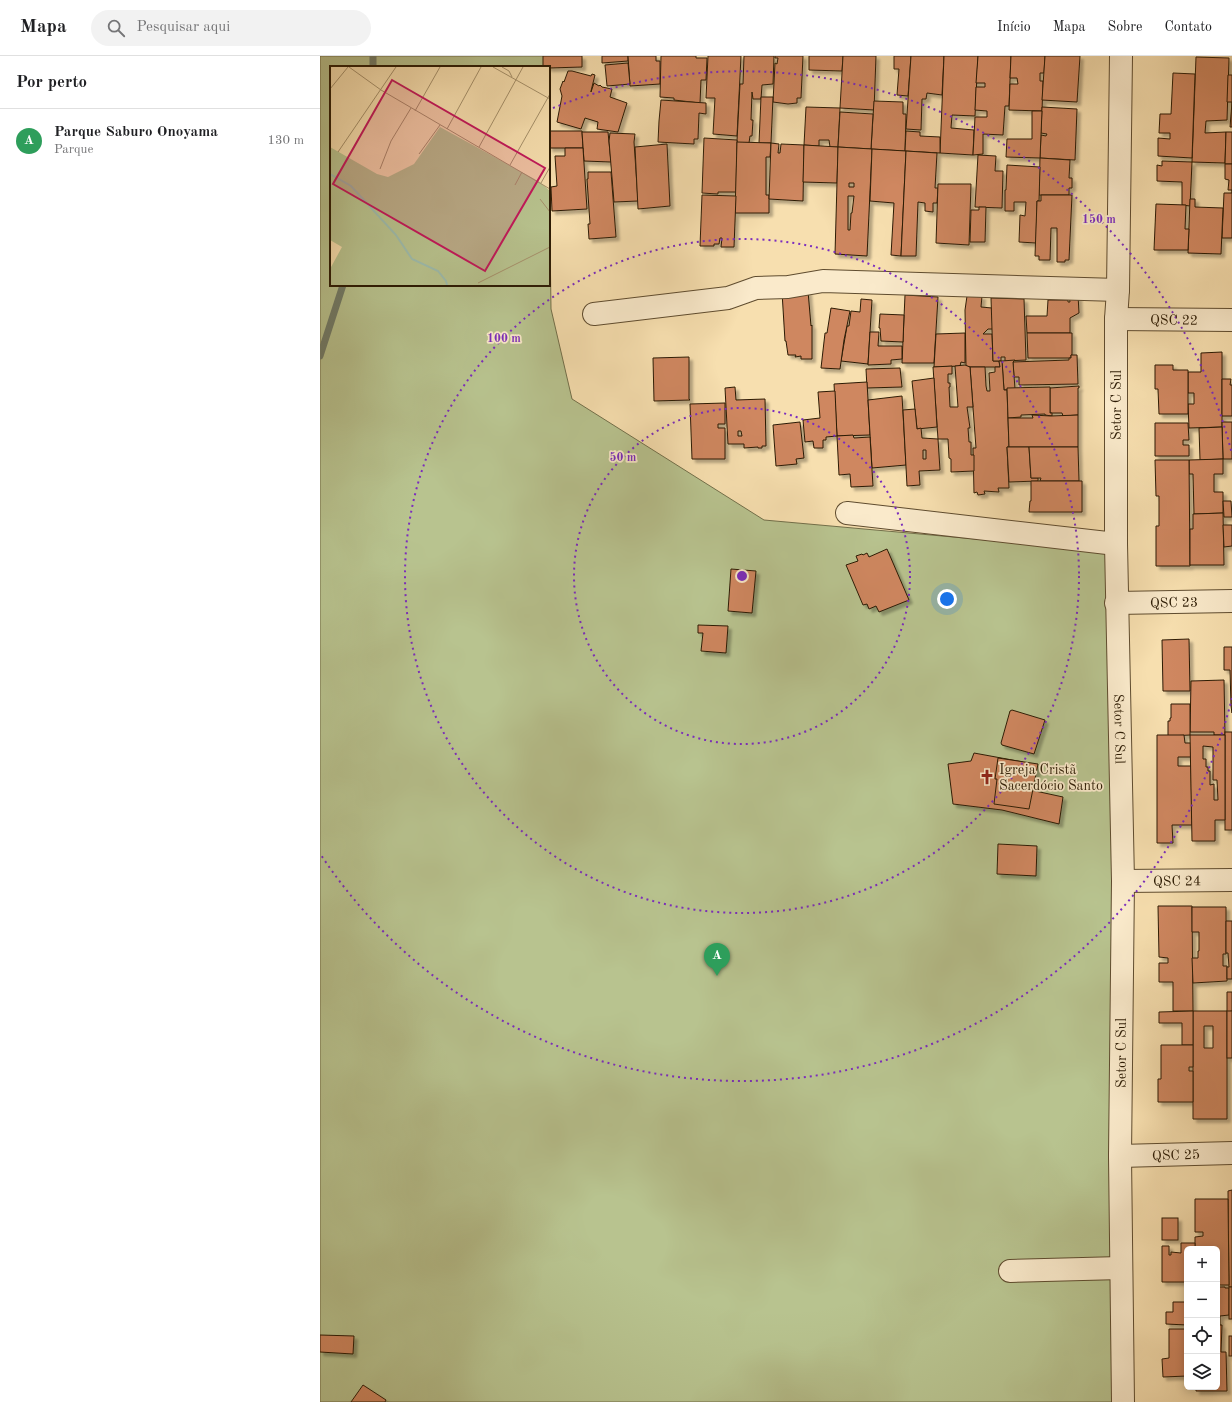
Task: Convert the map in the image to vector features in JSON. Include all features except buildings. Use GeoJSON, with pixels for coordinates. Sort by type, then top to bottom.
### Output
{"type":"FeatureCollection","features":[{"type":"Feature","properties":{"kind":"street","name":"Setor C Sul"},"geometry":{"type":"LineString","coordinates":[[1121,56],[1118,290],[1116,319],[1116,603],[1122,881],[1120,1156],[1123,1402]]}},
{"type":"Feature","properties":{"kind":"street"},"geometry":{"type":"LineString","coordinates":[[594,314],[728,298],[756,288],[788,287],[823,281],[1118,290]]}},
{"type":"Feature","properties":{"kind":"street","name":"QSC 22"},"geometry":{"type":"LineString","coordinates":[[1116,319],[1232,320]]}},
{"type":"Feature","properties":{"kind":"street"},"geometry":{"type":"LineString","coordinates":[[847,513],[1116,544]]}},
{"type":"Feature","properties":{"kind":"street","name":"QSC 23"},"geometry":{"type":"LineString","coordinates":[[1116,603],[1232,601]]}},
{"type":"Feature","properties":{"kind":"street","name":"QSC 24"},"geometry":{"type":"LineString","coordinates":[[1122,881],[1232,880]]}},
{"type":"Feature","properties":{"kind":"street","name":"QSC 25"},"geometry":{"type":"LineString","coordinates":[[1120,1156],[1232,1154]]}},
{"type":"Feature","properties":{"kind":"street"},"geometry":{"type":"LineString","coordinates":[[1010,1271],[1121,1268]]}},
{"type":"Feature","properties":{"kind":"green space"},"geometry":{"type":"Polygon","coordinates":[[[320,56],[547,56],[547,66],[330,66],[330,286],[550,286],[550,238],[551,309],[572,399],[764,520],[1109,551],[1119,1402],[320,1402],[320,56]]]}},
{"type":"Feature","properties":{"kind":"waterway"},"geometry":{"type":"LineString","coordinates":[[373,56],[373,66]]}},
{"type":"Feature","properties":{"kind":"waterway"},"geometry":{"type":"LineString","coordinates":[[320,356],[343,286]]}},
{"type":"Feature","properties":{"kind":"place","name":"Igreja Cristã Sacerdócio Santo"},"geometry":{"type":"Point","coordinates":[987,777]}},
{"type":"Feature","properties":{"kind":"place","name":"Parque Saburo Onoyama"},"geometry":{"type":"Point","coordinates":[717,976]}}]}
